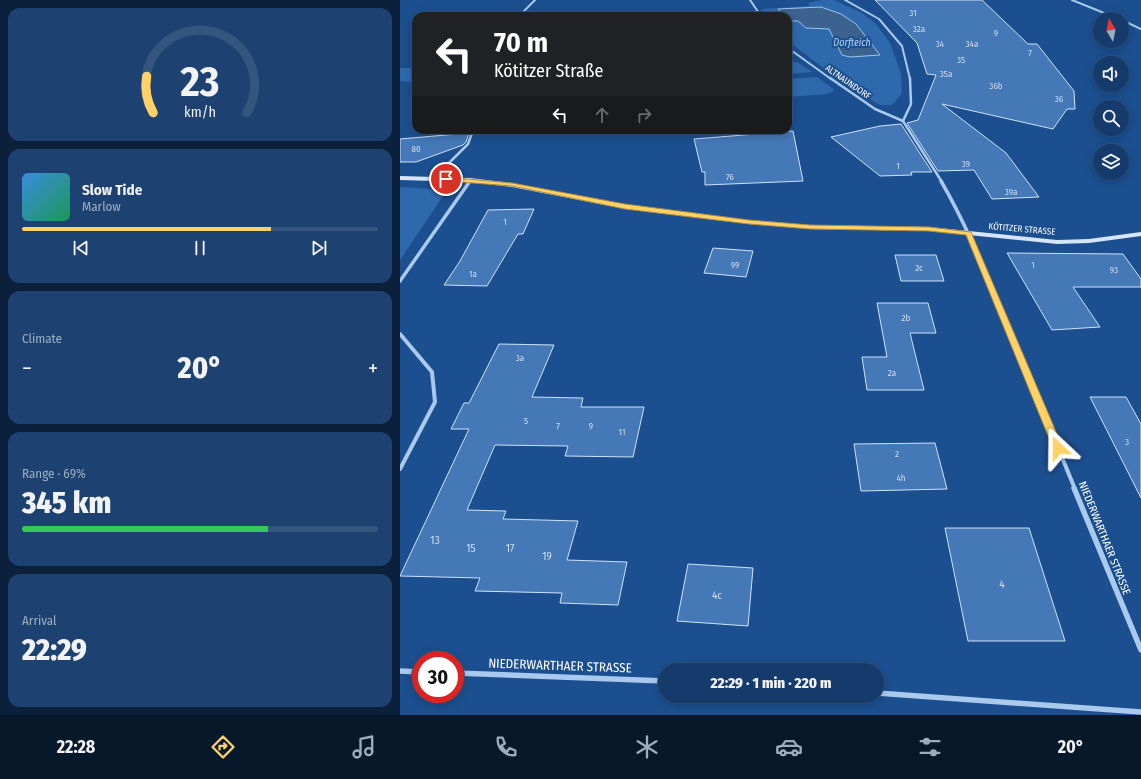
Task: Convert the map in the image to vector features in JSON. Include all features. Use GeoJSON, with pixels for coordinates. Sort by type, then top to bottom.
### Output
{"type":"FeatureCollection","features":[{"type":"Feature","properties":{"kind":"street"},"geometry":{"type":"LineString","coordinates":[[523,12],[535,0]]}},
{"type":"Feature","properties":{"kind":"street"},"geometry":{"type":"LineString","coordinates":[[750,0],[758,12]]}},
{"type":"Feature","properties":{"kind":"street"},"geometry":{"type":"LineString","coordinates":[[845,0],[879,19],[902,46],[911,82],[911,104],[904,121],[936,172],[969,233]]}},
{"type":"Feature","properties":{"kind":"street"},"geometry":{"type":"LineString","coordinates":[[1072,0],[1101,12]]}},
{"type":"Feature","properties":{"kind":"street"},"geometry":{"type":"LineString","coordinates":[[1129,24],[1141,29]]}},
{"type":"Feature","properties":{"kind":"street","name":"ALTNAUNDORF"},"geometry":{"type":"LineString","coordinates":[[792,51],[860,100],[875,109],[904,121]]}},
{"type":"Feature","properties":{"kind":"street"},"geometry":{"type":"LineString","coordinates":[[434,178],[468,144],[472,134]]}},
{"type":"Feature","properties":{"kind":"street","name":"KÖTITZER STRASSE"},"geometry":{"type":"LineString","coordinates":[[400,178],[470,180],[541,189],[625,206],[749,222],[810,227],[929,229],[1057,242],[1141,234]]}},
{"type":"Feature","properties":{"kind":"street"},"geometry":{"type":"LineString","coordinates":[[400,280],[470,180]]}},
{"type":"Feature","properties":{"kind":"street","name":"NIEDERWARTHAER STRASSE"},"geometry":{"type":"LineString","coordinates":[[969,233],[1141,650]]}},
{"type":"Feature","properties":{"kind":"street"},"geometry":{"type":"LineString","coordinates":[[400,334],[432,372],[435,402],[400,468]]}},
{"type":"Feature","properties":{"kind":"street"},"geometry":{"type":"LineString","coordinates":[[400,671],[412,672]]}},
{"type":"Feature","properties":{"kind":"street","name":"NIEDERWARTHAER STRASSE"},"geometry":{"type":"LineString","coordinates":[[464,673],[658,681]]}},
{"type":"Feature","properties":{"kind":"street"},"geometry":{"type":"LineString","coordinates":[[884,694],[1141,712]]}},
{"type":"Feature","properties":{"kind":"shaded area"},"geometry":{"type":"Polygon","coordinates":[[[822,0],[834,0],[862,13],[875,23],[890,43],[901,73],[902,93],[895,102],[891,105],[880,105],[843,83],[792,44],[792,12],[763,12],[761,9],[810,6],[808,3],[822,0]]]}},
{"type":"Feature","properties":{"kind":"shaded area"},"geometry":{"type":"Polygon","coordinates":[[[792,62],[797,62],[812,72],[792,74],[792,62]]]}},
{"type":"Feature","properties":{"kind":"shaded area"},"geometry":{"type":"Polygon","coordinates":[[[400,68],[412,68],[412,82],[400,81],[400,68]]]}},
{"type":"Feature","properties":{"kind":"shaded area"},"geometry":{"type":"Polygon","coordinates":[[[817,77],[834,91],[827,94],[792,97],[792,79],[817,77]]]}},
{"type":"Feature","properties":{"kind":"shaded area"},"geometry":{"type":"Polygon","coordinates":[[[400,187],[447,190],[400,260],[400,187]]]}},
{"type":"Feature","properties":{"kind":"water","name":"Dorfteich"},"geometry":{"type":"Polygon","coordinates":[[[821,7],[841,14],[856,24],[880,55],[850,57],[842,55],[829,29],[806,28],[798,21],[792,21],[792,12],[781,12],[778,9],[821,7]]]}},
{"type":"Feature","properties":{"kind":"building"},"geometry":{"type":"Polygon","coordinates":[[[875,0],[982,0],[1028,44],[1037,44],[1074,91],[1075,109],[1067,109],[1053,129],[942,104],[1006,153],[1039,197],[992,199],[974,170],[938,171],[907,123],[918,120],[936,75],[927,74],[917,43],[875,0]]]}},
{"type":"Feature","properties":{"kind":"building"},"geometry":{"type":"Polygon","coordinates":[[[901,124],[932,172],[911,172],[912,175],[880,176],[831,137],[880,126],[901,124]]]}},
{"type":"Feature","properties":{"kind":"building"},"geometry":{"type":"Polygon","coordinates":[[[792,131],[803,181],[705,185],[705,172],[702,172],[694,139],[756,134],[792,134],[792,131]]]}},
{"type":"Feature","properties":{"kind":"building"},"geometry":{"type":"Polygon","coordinates":[[[469,134],[466,142],[463,145],[416,162],[400,162],[400,139],[469,134]]]}},
{"type":"Feature","properties":{"kind":"building"},"geometry":{"type":"Polygon","coordinates":[[[534,209],[523,234],[518,234],[487,286],[444,285],[460,261],[488,210],[534,209]]]}},
{"type":"Feature","properties":{"kind":"building"},"geometry":{"type":"Polygon","coordinates":[[[713,248],[753,251],[746,277],[704,273],[713,248]]]}},
{"type":"Feature","properties":{"kind":"building"},"geometry":{"type":"Polygon","coordinates":[[[1007,253],[1123,254],[1141,279],[1141,287],[1073,287],[1100,327],[1052,330],[1007,253]]]}},
{"type":"Feature","properties":{"kind":"building"},"geometry":{"type":"Polygon","coordinates":[[[895,255],[936,255],[944,281],[901,281],[895,255]]]}},
{"type":"Feature","properties":{"kind":"building"},"geometry":{"type":"Polygon","coordinates":[[[877,303],[928,303],[936,333],[910,333],[924,390],[867,390],[862,357],[887,357],[877,303]]]}},
{"type":"Feature","properties":{"kind":"building"},"geometry":{"type":"Polygon","coordinates":[[[499,344],[554,345],[532,397],[583,398],[581,407],[644,407],[633,457],[565,456],[568,446],[495,445],[467,510],[506,511],[503,519],[578,521],[567,560],[627,562],[618,605],[560,603],[562,593],[475,591],[480,578],[400,576],[469,429],[451,429],[464,403],[469,403],[499,344]]]}},
{"type":"Feature","properties":{"kind":"building"},"geometry":{"type":"Polygon","coordinates":[[[1090,397],[1126,397],[1141,424],[1141,498],[1090,397]]]}},
{"type":"Feature","properties":{"kind":"building"},"geometry":{"type":"Polygon","coordinates":[[[935,443],[947,489],[861,491],[854,444],[935,443]]]}},
{"type":"Feature","properties":{"kind":"building"},"geometry":{"type":"Polygon","coordinates":[[[945,528],[1029,528],[1065,641],[968,641],[945,528]]]}},
{"type":"Feature","properties":{"kind":"building"},"geometry":{"type":"Polygon","coordinates":[[[688,564],[753,568],[748,626],[677,621],[688,564]]]}},
{"type":"Feature","properties":{"kind":"route"},"geometry":{"type":"LineString","coordinates":[[446,179],[512,184],[606,203],[749,222],[810,227],[929,229],[969,233],[1058,448]]}}]}
